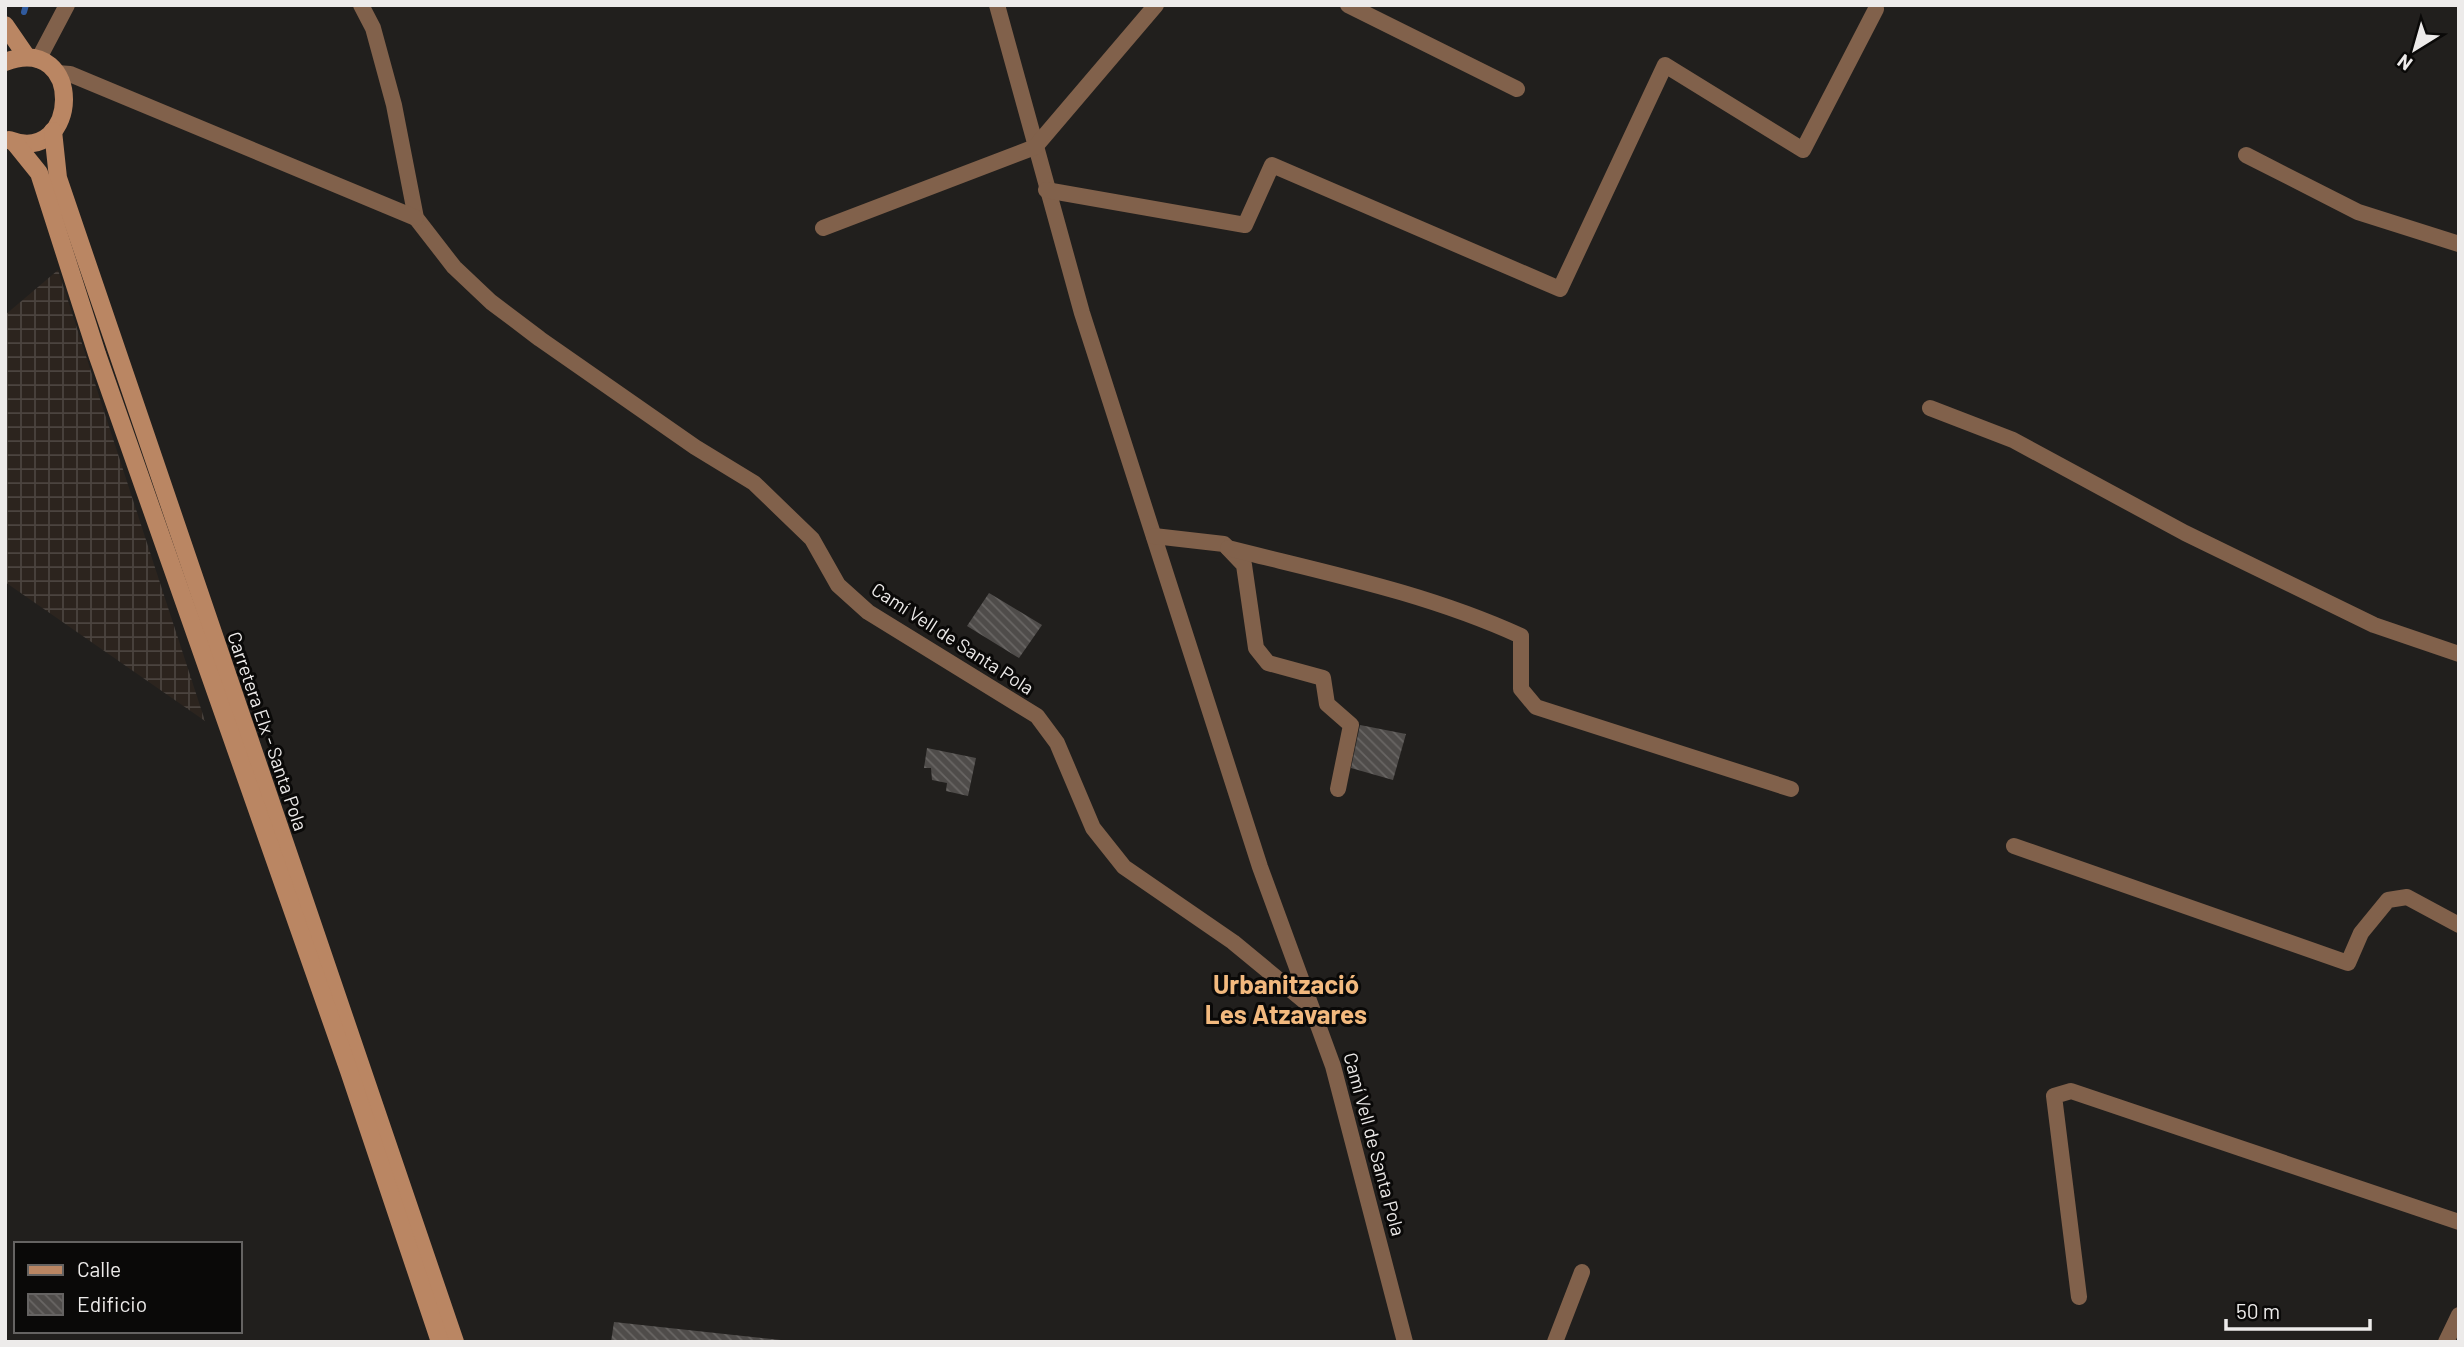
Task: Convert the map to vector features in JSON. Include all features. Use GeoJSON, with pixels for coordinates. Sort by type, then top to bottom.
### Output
{"type":"FeatureCollection","features":[{"type":"Feature","properties":{"kind":"main road"},"geometry":{"type":"LineString","coordinates":[[5,25],[33,59],[57,73],[66,96],[65,109],[53,131],[35,141],[10,140]]}},
{"type":"Feature","properties":{"kind":"main road"},"geometry":{"type":"LineString","coordinates":[[5,62],[33,59]]}},
{"type":"Feature","properties":{"kind":"main road","name":"Carretera Elx - Santa Pola"},"geometry":{"type":"LineString","coordinates":[[53,131],[58,178],[455,1342]]}},
{"type":"Feature","properties":{"kind":"main road","name":"Carretera Elx - Santa Pola"},"geometry":{"type":"LineString","coordinates":[[10,140],[39,173],[97,354],[344,1058],[440,1342]]}},
{"type":"Feature","properties":{"kind":"street"},"geometry":{"type":"LineString","coordinates":[[33,59],[67,5]]}},
{"type":"Feature","properties":{"kind":"street","name":"Camí Vell de Santa Pola"},"geometry":{"type":"LineString","coordinates":[[360,5],[373,28],[391,92],[416,218],[454,267],[491,302],[695,447],[754,483],[812,539],[838,585],[868,612],[1037,716],[1057,743],[1093,828],[1124,867],[1233,942],[1308,1004],[1333,1066],[1405,1342]]}},
{"type":"Feature","properties":{"kind":"street"},"geometry":{"type":"LineString","coordinates":[[823,228],[1035,147],[1156,5]]}},
{"type":"Feature","properties":{"kind":"street"},"geometry":{"type":"LineString","coordinates":[[1348,5],[1517,89]]}},
{"type":"Feature","properties":{"kind":"street"},"geometry":{"type":"LineString","coordinates":[[997,7],[1046,190],[1259,867],[1308,1004]]}},
{"type":"Feature","properties":{"kind":"street"},"geometry":{"type":"LineString","coordinates":[[1046,190],[1245,225],[1272,165],[1560,289],[1665,65],[1803,150],[1876,9]]}},
{"type":"Feature","properties":{"kind":"street"},"geometry":{"type":"LineString","coordinates":[[57,73],[70,74],[416,218]]}},
{"type":"Feature","properties":{"kind":"street"},"geometry":{"type":"LineString","coordinates":[[2246,155],[2358,212],[2459,244]]}},
{"type":"Feature","properties":{"kind":"street"},"geometry":{"type":"LineString","coordinates":[[1930,408],[2014,440],[2185,533],[2374,625],[2459,654]]}},
{"type":"Feature","properties":{"kind":"street"},"geometry":{"type":"LineString","coordinates":[[1154,536],[1191,538],[1224,544],[1244,565],[1256,648],[1268,663],[1323,678],[1327,704],[1351,725],[1338,789]]}},
{"type":"Feature","properties":{"kind":"street"},"geometry":{"type":"LineString","coordinates":[[1228,548],[1421,596],[1479,617],[1521,636],[1521,690],[1535,706],[1791,789]]}},
{"type":"Feature","properties":{"kind":"street"},"geometry":{"type":"LineString","coordinates":[[2014,846],[2348,962],[2361,933],[2388,901],[2407,897],[2459,925]]}},
{"type":"Feature","properties":{"kind":"street"},"geometry":{"type":"LineString","coordinates":[[2079,1297],[2054,1096],[2071,1091],[2459,1222]]}},
{"type":"Feature","properties":{"kind":"street"},"geometry":{"type":"LineString","coordinates":[[1555,1342],[1582,1272]]}},
{"type":"Feature","properties":{"kind":"street"},"geometry":{"type":"LineString","coordinates":[[2446,1342],[2459,1315]]}},
{"type":"Feature","properties":{"kind":"shaded area"},"geometry":{"type":"Polygon","coordinates":[[[58,270],[205,721],[5,582],[5,315],[58,270]]]}},
{"type":"Feature","properties":{"kind":"building"},"geometry":{"type":"Polygon","coordinates":[[[989,593],[1042,625],[1019,658],[967,626],[989,593]]]}},
{"type":"Feature","properties":{"kind":"building"},"geometry":{"type":"Polygon","coordinates":[[[1360,725],[1406,734],[1393,780],[1351,768],[1360,725]]]}},
{"type":"Feature","properties":{"kind":"building"},"geometry":{"type":"Polygon","coordinates":[[[927,748],[976,758],[968,796],[946,791],[947,783],[932,780],[931,768],[924,768],[927,748]]]}},
{"type":"Feature","properties":{"kind":"building"},"geometry":{"type":"Polygon","coordinates":[[[614,1322],[781,1340],[781,1342],[611,1342],[614,1322]]]}},
{"type":"Feature","properties":{"kind":"waterway"},"geometry":{"type":"LineString","coordinates":[[24,12],[26,5]]}},
{"type":"Feature","properties":{"kind":"district","name":"Urbanització Les Atzavares"},"geometry":{"type":"Point","coordinates":[1286,998]}}]}
